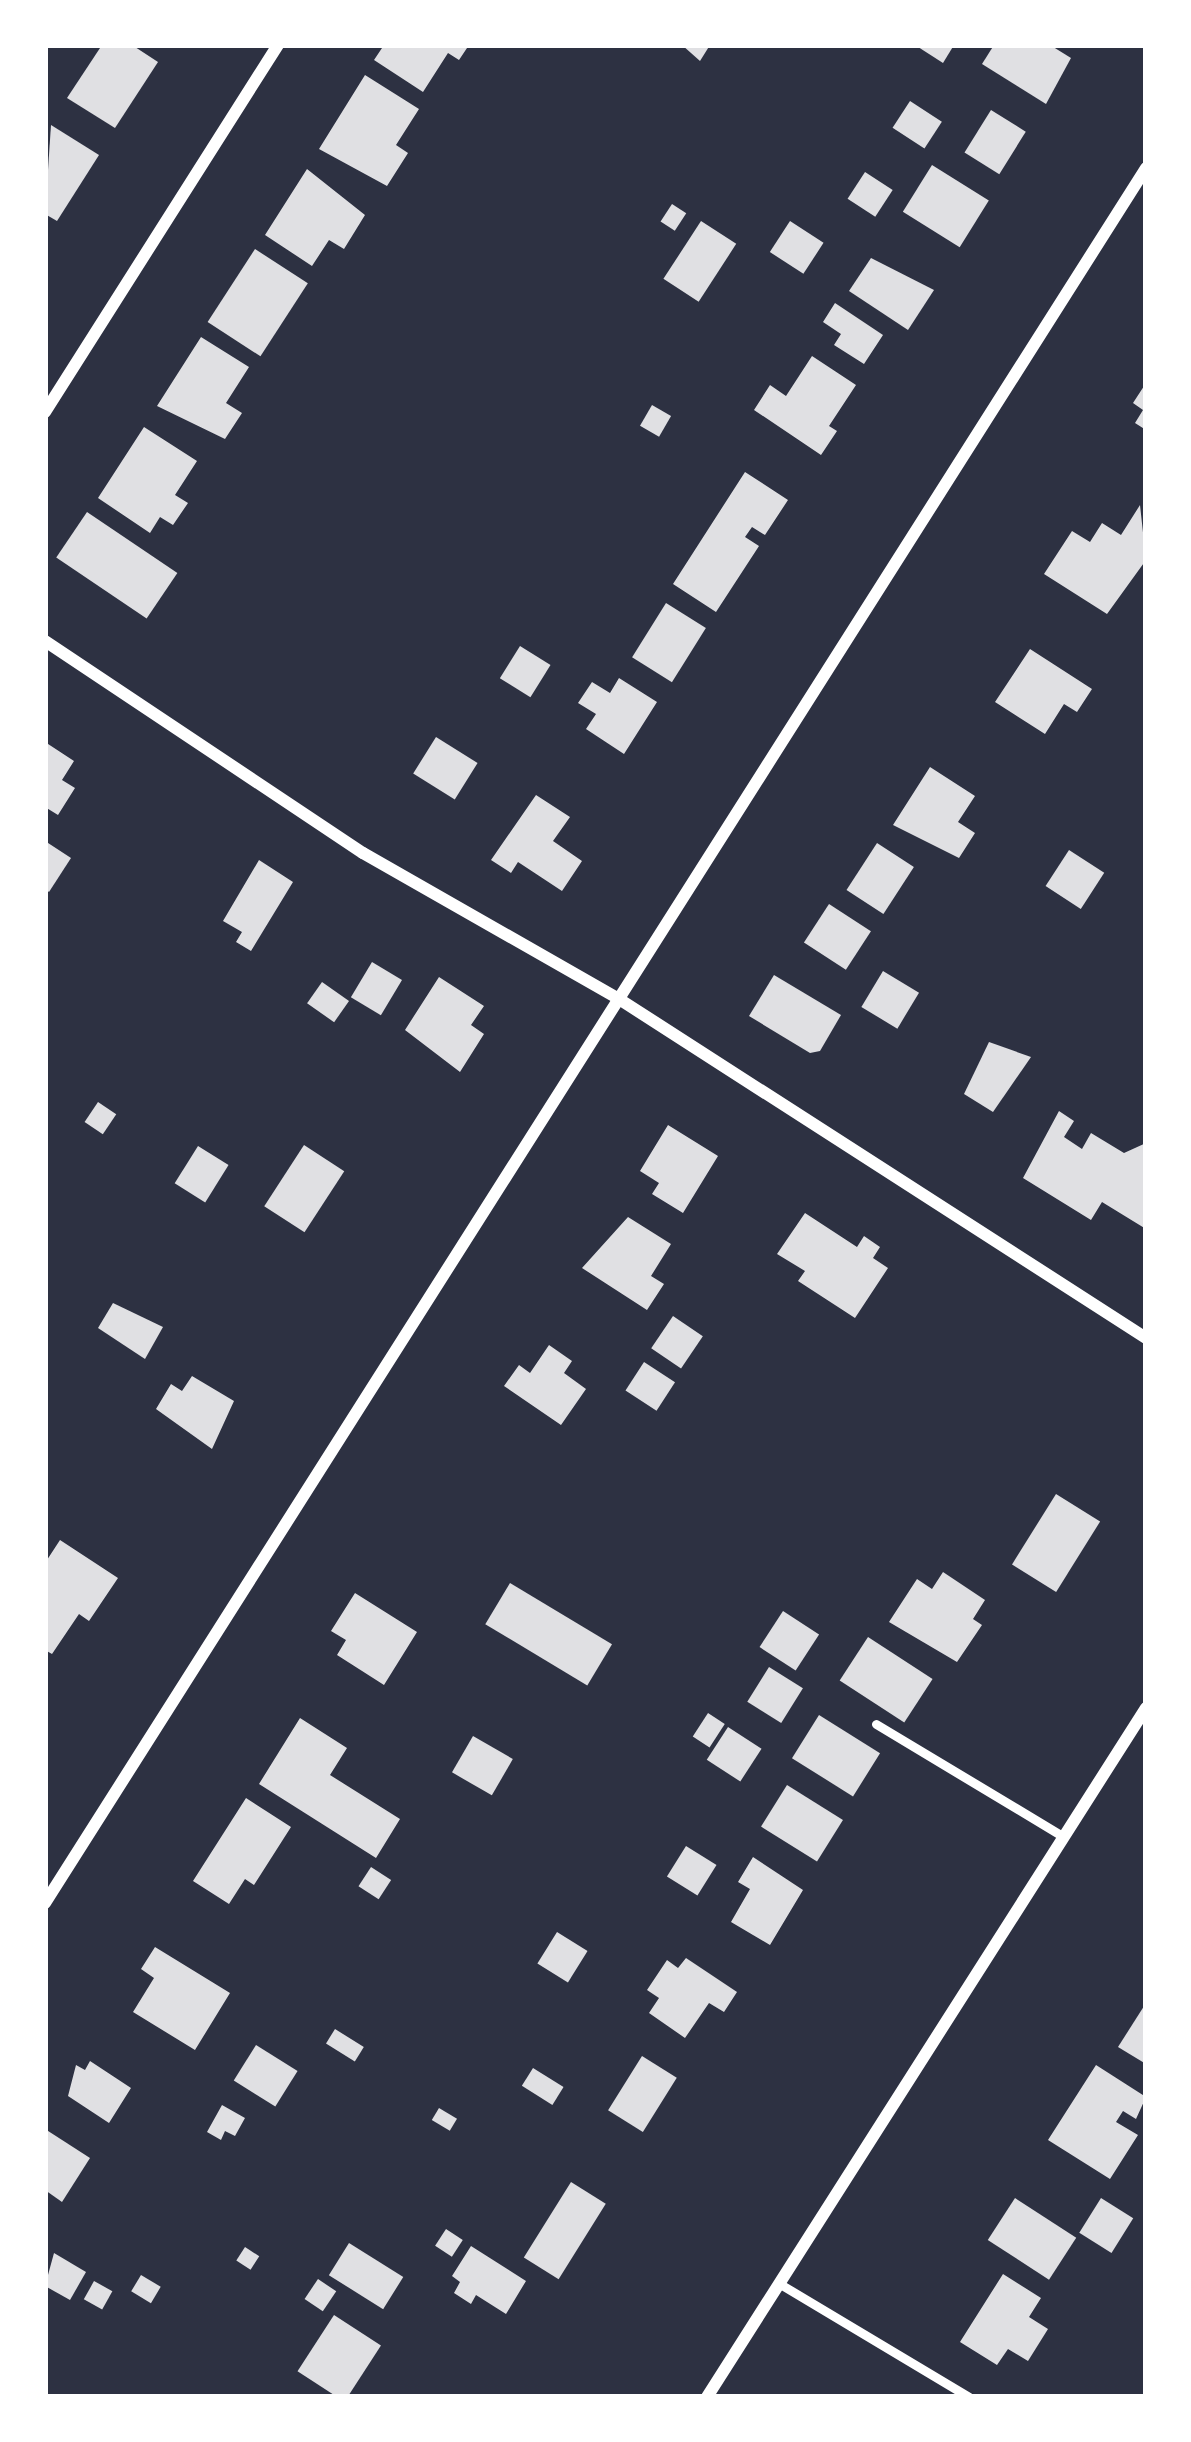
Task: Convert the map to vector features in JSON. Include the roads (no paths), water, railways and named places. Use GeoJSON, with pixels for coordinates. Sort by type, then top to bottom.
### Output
{"type":"FeatureCollection","features":[{"type":"Feature","properties":{"kind":"street"},"geometry":{"type":"LineString","coordinates":[[45,412],[278,45]]}},
{"type":"Feature","properties":{"kind":"street"},"geometry":{"type":"LineString","coordinates":[[45,1903],[1146,168]]}},
{"type":"Feature","properties":{"kind":"street"},"geometry":{"type":"LineString","coordinates":[[45,641],[363,854],[620,999],[1146,1338]]}},
{"type":"Feature","properties":{"kind":"street"},"geometry":{"type":"LineString","coordinates":[[707,2397],[1146,1708]]}},
{"type":"Feature","properties":{"kind":"lane"},"geometry":{"type":"LineString","coordinates":[[876,1724],[1064,1837]]}},
{"type":"Feature","properties":{"kind":"lane"},"geometry":{"type":"LineString","coordinates":[[780,2284],[969,2397]]}}]}
